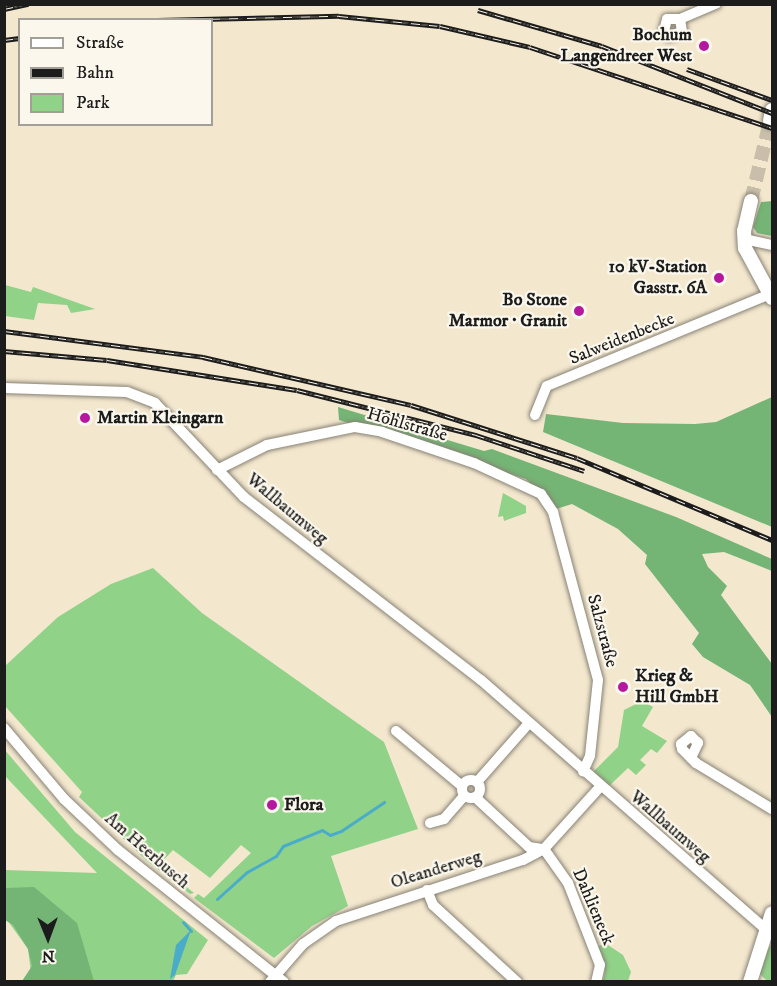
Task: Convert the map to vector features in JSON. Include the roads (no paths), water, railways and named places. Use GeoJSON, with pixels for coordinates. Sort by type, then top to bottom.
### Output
{"type":"FeatureCollection","features":[{"type":"Feature","properties":{"kind":"street"},"geometry":{"type":"LineString","coordinates":[[680,19],[716,4]]}},
{"type":"Feature","properties":{"kind":"street"},"geometry":{"type":"LineString","coordinates":[[751,201],[744,239],[748,256],[771,296]]}},
{"type":"Feature","properties":{"kind":"street"},"geometry":{"type":"LineString","coordinates":[[744,239],[772,245]]}},
{"type":"Feature","properties":{"kind":"street","name":"Salweidenbecke"},"geometry":{"type":"LineString","coordinates":[[535,415],[547,386],[771,296]]}},
{"type":"Feature","properties":{"kind":"street","name":"Wallbaumweg"},"geometry":{"type":"LineString","coordinates":[[4,388],[143,396],[155,403],[218,470],[290,536],[457,661],[765,929]]}},
{"type":"Feature","properties":{"kind":"street","name":"Hohlstraße"},"geometry":{"type":"LineString","coordinates":[[218,470],[277,442],[355,427],[382,432],[474,463],[532,489],[547,501]]}},
{"type":"Feature","properties":{"kind":"street","name":"Salzstraße"},"geometry":{"type":"LineString","coordinates":[[547,501],[598,680],[590,756],[583,772]]}},
{"type":"Feature","properties":{"kind":"street"},"geometry":{"type":"LineString","coordinates":[[477,782],[529,723]]}},
{"type":"Feature","properties":{"kind":"street","name":"Am Heerbusch"},"geometry":{"type":"LineString","coordinates":[[4,728],[64,799],[118,850],[276,979]]}},
{"type":"Feature","properties":{"kind":"street"},"geometry":{"type":"LineString","coordinates":[[396,731],[529,847],[544,849]]}},
{"type":"Feature","properties":{"kind":"street"},"geometry":{"type":"LineString","coordinates":[[691,758],[772,809]]}},
{"type":"Feature","properties":{"kind":"street"},"geometry":{"type":"LineString","coordinates":[[467,793],[468,780],[477,782]]}},
{"type":"Feature","properties":{"kind":"street"},"geometry":{"type":"LineString","coordinates":[[430,823],[444,819],[467,793],[480,790],[477,782]]}},
{"type":"Feature","properties":{"kind":"street","name":"Oleanderweg"},"geometry":{"type":"LineString","coordinates":[[276,979],[303,944],[336,921],[523,860],[544,849],[600,787]]}},
{"type":"Feature","properties":{"kind":"street","name":"Dahlieneck"},"geometry":{"type":"LineString","coordinates":[[544,849],[568,883],[600,965],[597,981]]}},
{"type":"Feature","properties":{"kind":"street"},"geometry":{"type":"LineString","coordinates":[[427,890],[433,905],[517,981]]}},
{"type":"Feature","properties":{"kind":"street"},"geometry":{"type":"LineString","coordinates":[[750,981],[765,929],[772,914]]}},
{"type":"Feature","properties":{"kind":"water"},"geometry":{"type":"Polygon","coordinates":[[[191,930],[175,975],[170,979],[176,945],[191,930]]]}},
{"type":"Feature","properties":{"kind":"waterway"},"geometry":{"type":"LineString","coordinates":[[217,899],[247,872],[276,856],[283,846],[322,830],[330,835],[341,831],[384,802]]}},
{"type":"Feature","properties":{"kind":"waterway"},"geometry":{"type":"LineString","coordinates":[[183,922],[191,931]]}},
{"type":"Feature","properties":{"kind":"tunnel"},"geometry":{"type":"LineString","coordinates":[[751,201],[770,121]]}},
{"type":"Feature","properties":{"kind":"railway"},"geometry":{"type":"LineString","coordinates":[[4,9],[28,4]]}},
{"type":"Feature","properties":{"kind":"railway"},"geometry":{"type":"LineString","coordinates":[[478,10],[602,46],[772,113]]}},
{"type":"Feature","properties":{"kind":"railway"},"geometry":{"type":"LineString","coordinates":[[213,19],[339,16],[440,26],[530,47],[772,128]]}},
{"type":"Feature","properties":{"kind":"railway"},"geometry":{"type":"LineString","coordinates":[[4,40],[18,38]]}},
{"type":"Feature","properties":{"kind":"railway"},"geometry":{"type":"LineString","coordinates":[[687,69],[772,100]]}},
{"type":"Feature","properties":{"kind":"railway"},"geometry":{"type":"LineString","coordinates":[[4,331],[203,357],[411,405],[577,458],[772,540]]}},
{"type":"Feature","properties":{"kind":"railway"},"geometry":{"type":"LineString","coordinates":[[4,351],[107,360],[297,390],[476,435],[584,471]]}},
{"type":"Feature","properties":{"kind":"place","name":"Bochum Langendreer West"},"geometry":{"type":"Point","coordinates":[704,46]}},
{"type":"Feature","properties":{"kind":"place","name":"10 kV-Station Gasstr. 6A"},"geometry":{"type":"Point","coordinates":[719,278]}},
{"type":"Feature","properties":{"kind":"place","name":"Bo Stone Marmor · Granit"},"geometry":{"type":"Point","coordinates":[579,311]}},
{"type":"Feature","properties":{"kind":"place","name":"Martin Kleingarn"},"geometry":{"type":"Point","coordinates":[85,418]}},
{"type":"Feature","properties":{"kind":"place","name":"Krieg & Hill GmbH"},"geometry":{"type":"Point","coordinates":[623,687]}},
{"type":"Feature","properties":{"kind":"place","name":"Flora"},"geometry":{"type":"Point","coordinates":[272,805]}}]}
